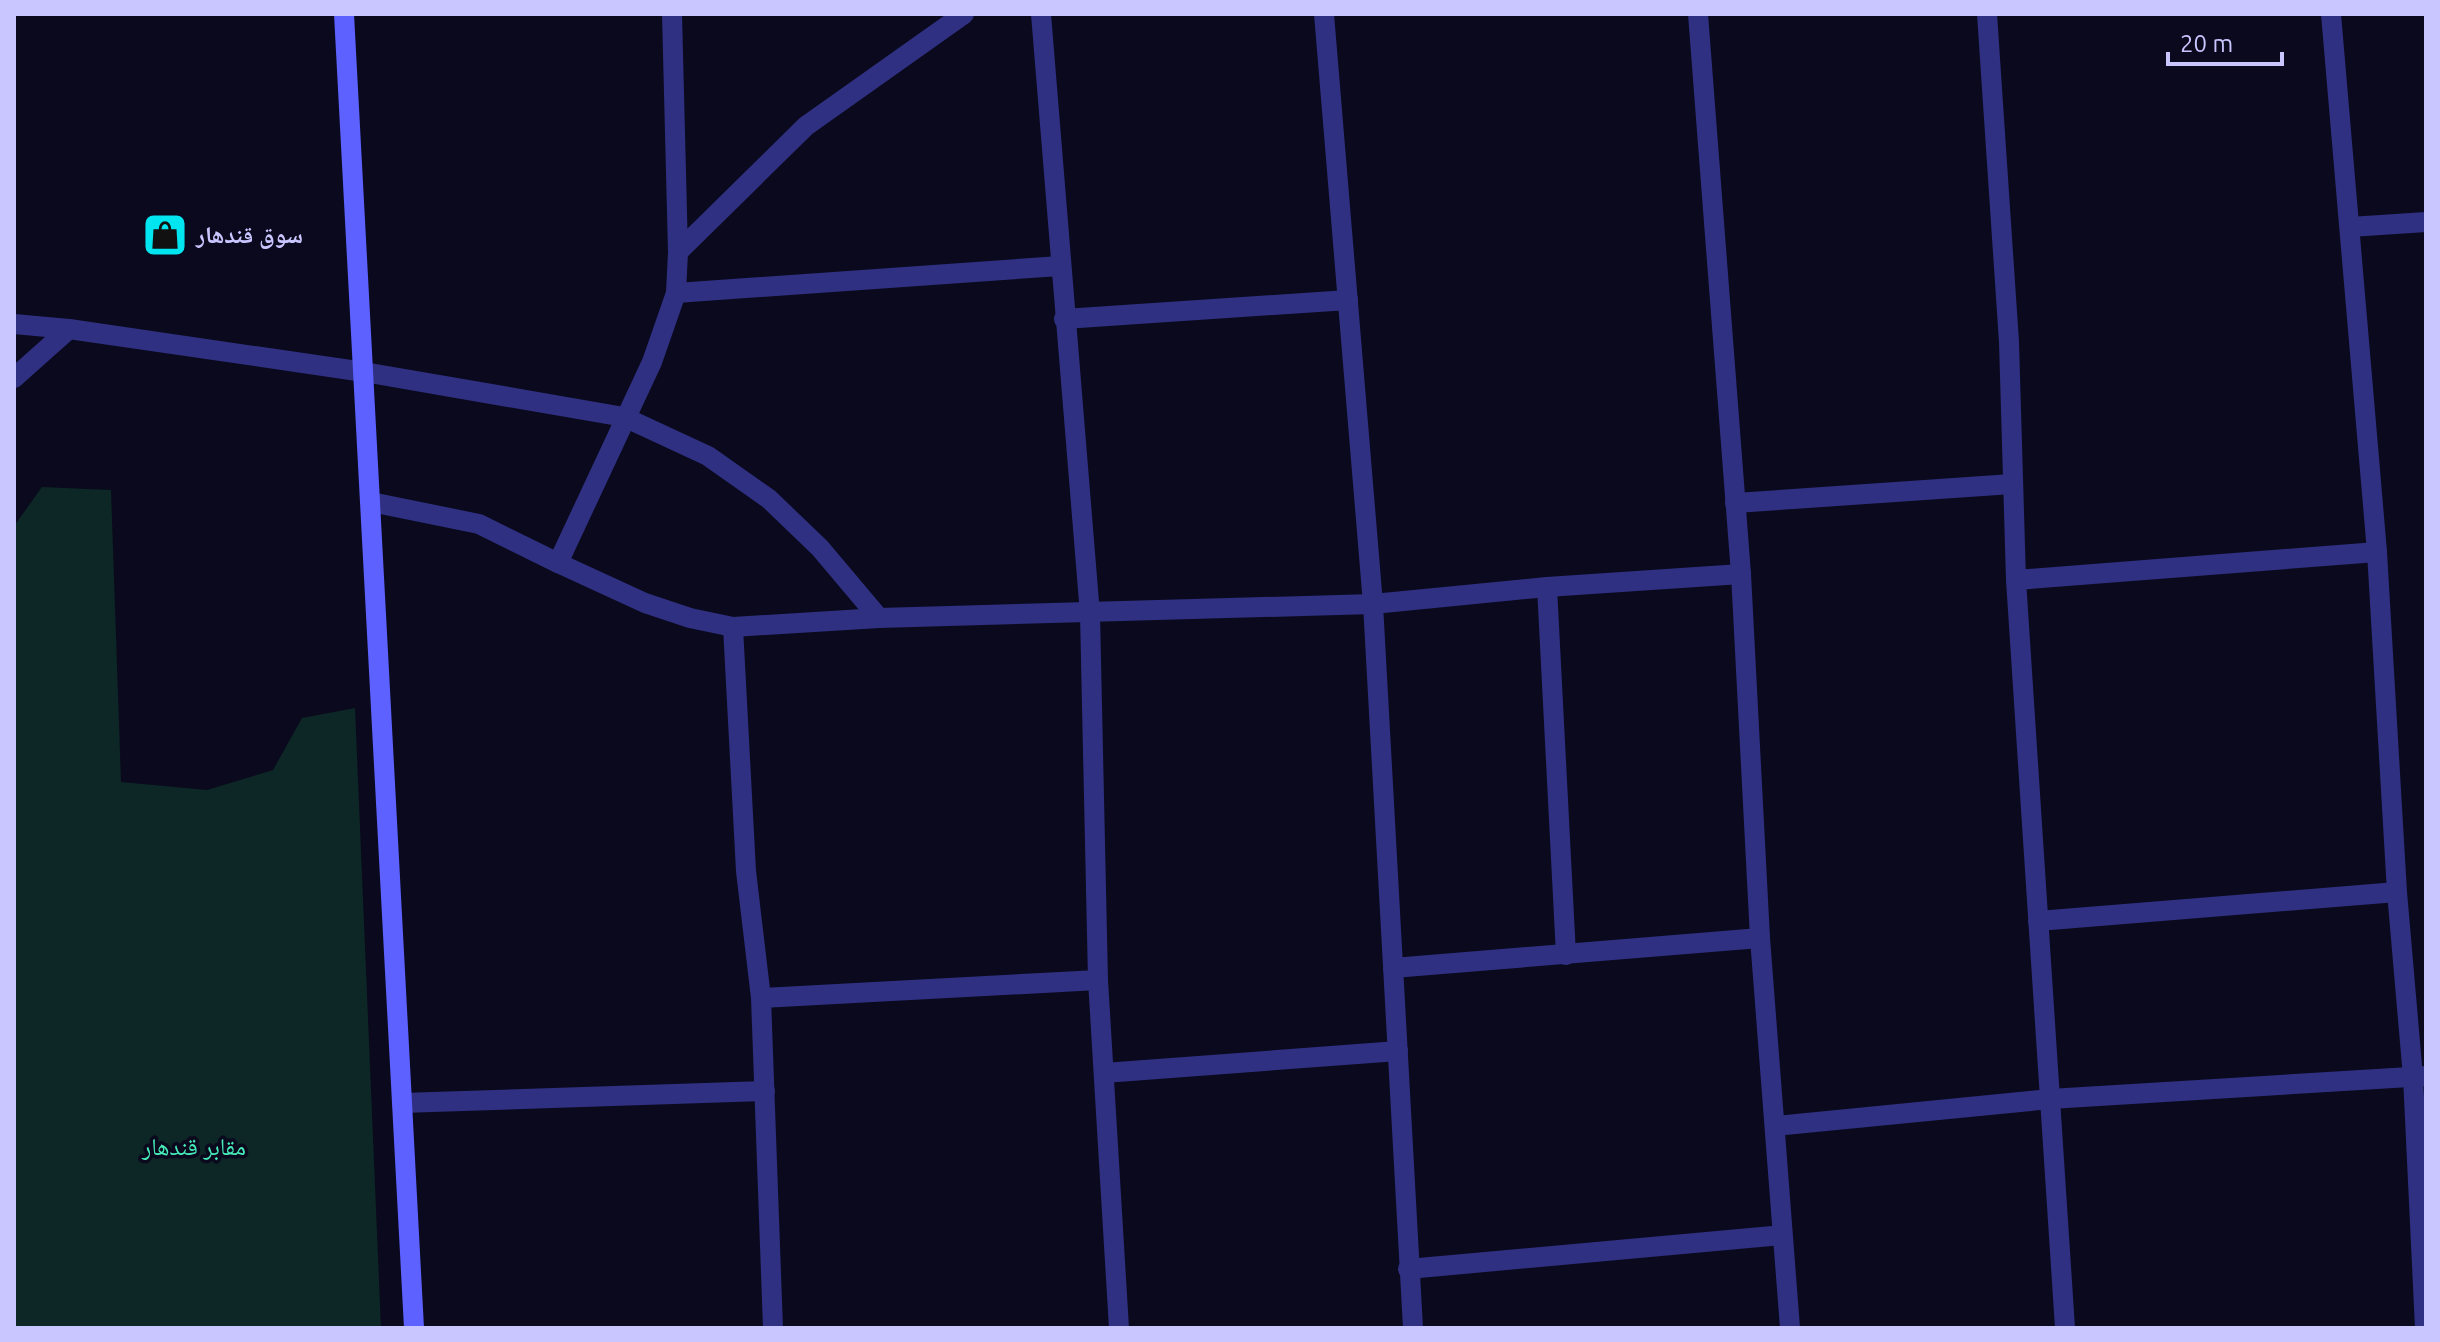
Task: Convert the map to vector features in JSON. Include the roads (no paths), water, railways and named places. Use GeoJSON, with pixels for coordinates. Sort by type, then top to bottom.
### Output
{"type":"FeatureCollection","features":[{"type":"Feature","properties":{"kind":"main road"},"geometry":{"type":"LineString","coordinates":[[344,14],[414,1328]]}},
{"type":"Feature","properties":{"kind":"street"},"geometry":{"type":"LineString","coordinates":[[558,563],[652,362],[676,293],[678,252],[672,14]]}},
{"type":"Feature","properties":{"kind":"street"},"geometry":{"type":"LineString","coordinates":[[678,252],[806,126],[964,14]]}},
{"type":"Feature","properties":{"kind":"street"},"geometry":{"type":"LineString","coordinates":[[1041,14],[1090,614],[1098,980],[1119,1328]]}},
{"type":"Feature","properties":{"kind":"street"},"geometry":{"type":"LineString","coordinates":[[1324,14],[1373,604],[1413,1328]]}},
{"type":"Feature","properties":{"kind":"street"},"geometry":{"type":"LineString","coordinates":[[1698,14],[1741,574],[1760,938],[1790,1328]]}},
{"type":"Feature","properties":{"kind":"street"},"geometry":{"type":"LineString","coordinates":[[1987,14],[2009,342],[2016,580],[2065,1328]]}},
{"type":"Feature","properties":{"kind":"street"},"geometry":{"type":"LineString","coordinates":[[2331,14],[2377,552],[2397,892],[2419,1077],[2425,1328]]}},
{"type":"Feature","properties":{"kind":"street"},"geometry":{"type":"LineString","coordinates":[[2350,227],[2426,222]]}},
{"type":"Feature","properties":{"kind":"street"},"geometry":{"type":"LineString","coordinates":[[676,293],[1060,266]]}},
{"type":"Feature","properties":{"kind":"street"},"geometry":{"type":"LineString","coordinates":[[1064,319],[1348,300]]}},
{"type":"Feature","properties":{"kind":"street"},"geometry":{"type":"LineString","coordinates":[[14,324],[69,329],[364,372],[624,417],[708,456],[769,499],[820,548],[879,618]]}},
{"type":"Feature","properties":{"kind":"street"},"geometry":{"type":"LineString","coordinates":[[14,378],[69,329]]}},
{"type":"Feature","properties":{"kind":"street"},"geometry":{"type":"LineString","coordinates":[[1735,503],[2012,484]]}},
{"type":"Feature","properties":{"kind":"street"},"geometry":{"type":"LineString","coordinates":[[371,502],[479,524],[645,603],[690,618],[733,627],[879,618],[1373,604],[1547,587],[1741,574]]}},
{"type":"Feature","properties":{"kind":"street"},"geometry":{"type":"LineString","coordinates":[[2016,580],[2377,552]]}},
{"type":"Feature","properties":{"kind":"street"},"geometry":{"type":"LineString","coordinates":[[1547,587],[1566,955]]}},
{"type":"Feature","properties":{"kind":"street"},"geometry":{"type":"LineString","coordinates":[[733,627],[746,871],[761,998],[773,1328]]}},
{"type":"Feature","properties":{"kind":"street"},"geometry":{"type":"LineString","coordinates":[[2038,921],[2397,892]]}},
{"type":"Feature","properties":{"kind":"street"},"geometry":{"type":"LineString","coordinates":[[1393,968],[1760,938]]}},
{"type":"Feature","properties":{"kind":"street"},"geometry":{"type":"LineString","coordinates":[[761,998],[1098,980]]}},
{"type":"Feature","properties":{"kind":"street"},"geometry":{"type":"LineString","coordinates":[[1104,1073],[1398,1051]]}},
{"type":"Feature","properties":{"kind":"street"},"geometry":{"type":"LineString","coordinates":[[1776,1126],[2050,1099],[2419,1077]]}},
{"type":"Feature","properties":{"kind":"street"},"geometry":{"type":"LineString","coordinates":[[402,1103],[765,1091]]}},
{"type":"Feature","properties":{"kind":"street"},"geometry":{"type":"LineString","coordinates":[[1408,1269],[1782,1235]]}},
{"type":"Feature","properties":{"kind":"place","name":"سوق قندهار"},"geometry":{"type":"Point","coordinates":[165,235]}},
{"type":"Feature","properties":{"kind":"park label","name":"مقابر قندهار"},"geometry":{"type":"Point","coordinates":[194,1147]}}]}
